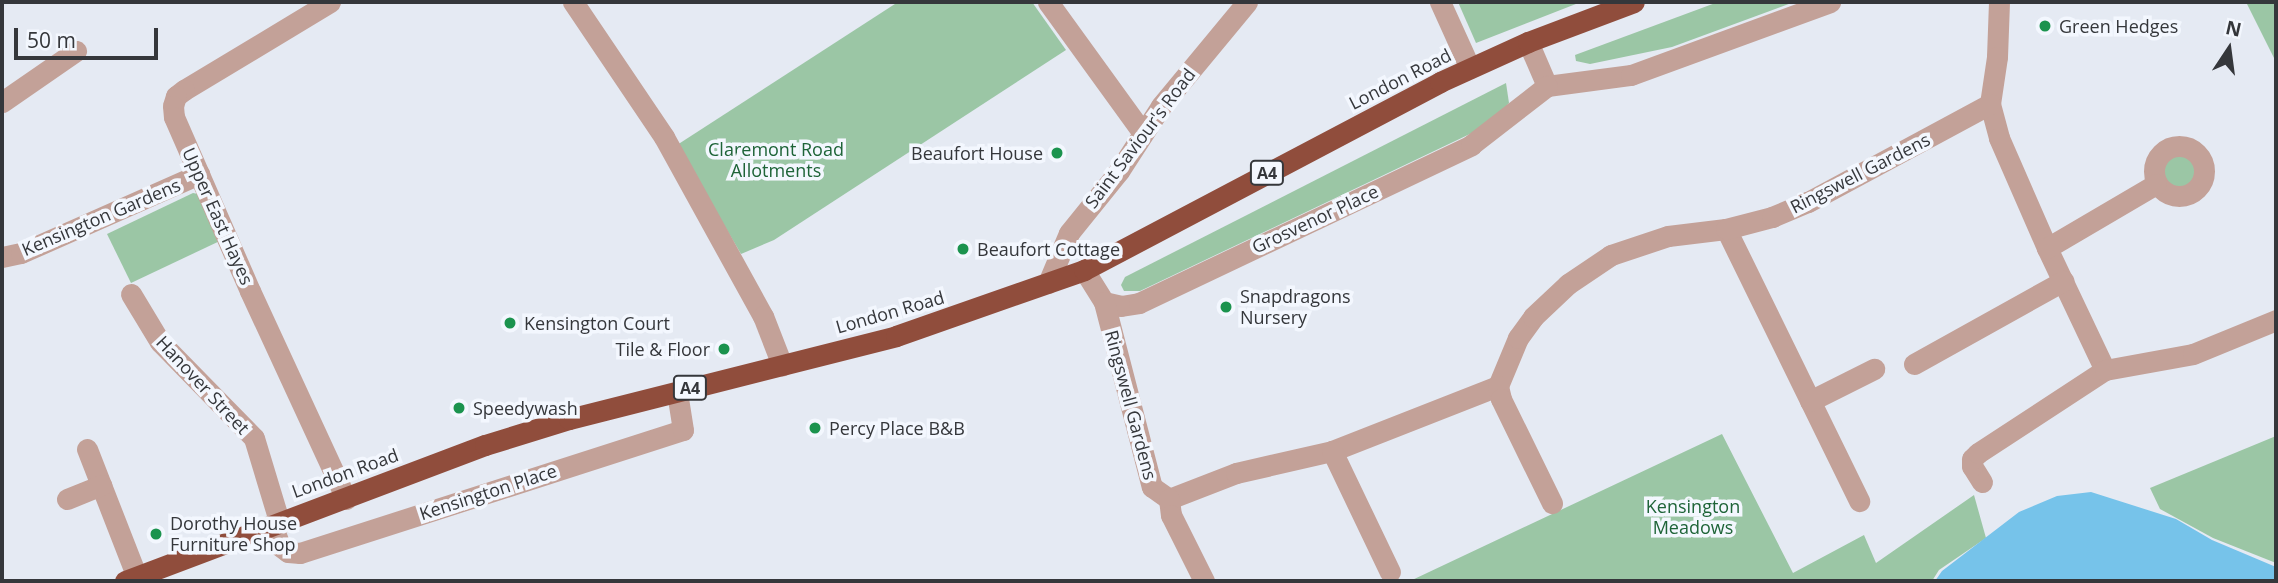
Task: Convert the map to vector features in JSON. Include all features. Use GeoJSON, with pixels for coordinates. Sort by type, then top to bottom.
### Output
{"type":"FeatureCollection","features":[{"type":"Feature","properties":{"kind":"highway","name":"London Road"},"geometry":{"type":"LineString","coordinates":[[131,579],[485,444],[569,419],[896,336],[1084,270],[1470,68],[1528,42],[1634,2]]}},
{"type":"Feature","properties":{"kind":"street","name":"Upper East Hayes"},"geometry":{"type":"LineString","coordinates":[[330,2],[176,96],[174,117],[346,499]]}},
{"type":"Feature","properties":{"kind":"street"},"geometry":{"type":"LineString","coordinates":[[573,2],[664,137],[763,316],[782,365]]}},
{"type":"Feature","properties":{"kind":"street"},"geometry":{"type":"LineString","coordinates":[[1048,2],[1142,132]]}},
{"type":"Feature","properties":{"kind":"street","name":"Saint Saviour's Road"},"geometry":{"type":"LineString","coordinates":[[1048,283],[1065,239],[1119,171],[1142,132],[1247,2]]}},
{"type":"Feature","properties":{"kind":"street"},"geometry":{"type":"LineString","coordinates":[[1440,2],[1470,68]]}},
{"type":"Feature","properties":{"kind":"street"},"geometry":{"type":"LineString","coordinates":[[1528,42],[1547,86],[1631,75],[1830,2]]}},
{"type":"Feature","properties":{"kind":"street"},"geometry":{"type":"LineString","coordinates":[[1999,2],[1997,57],[1990,104],[1999,138],[2105,370]]}},
{"type":"Feature","properties":{"kind":"street"},"geometry":{"type":"LineString","coordinates":[[2,102],[76,51]]}},
{"type":"Feature","properties":{"kind":"street","name":"Grosvenor Place"},"geometry":{"type":"LineString","coordinates":[[1104,302],[1121,306],[1139,303],[1471,145],[1547,86]]}},
{"type":"Feature","properties":{"kind":"street","name":"Ringswell Gardens"},"geometry":{"type":"LineString","coordinates":[[1169,499],[1236,473],[1332,451],[1498,386],[1518,338],[1532,317],[1568,284],[1611,256],[1657,240],[1726,229],[1808,202],[1990,104]]}},
{"type":"Feature","properties":{"kind":"street","name":"Kensington Gardens"},"geometry":{"type":"LineString","coordinates":[[2,257],[21,253],[199,174]]}},
{"type":"Feature","properties":{"kind":"street"},"geometry":{"type":"LineString","coordinates":[[2047,248],[2156,184]]}},
{"type":"Feature","properties":{"kind":"street"},"geometry":{"type":"LineString","coordinates":[[1726,229],[1810,401],[1858,475],[1859,501]]}},
{"type":"Feature","properties":{"kind":"street"},"geometry":{"type":"LineString","coordinates":[[1084,270],[1104,302]]}},
{"type":"Feature","properties":{"kind":"street"},"geometry":{"type":"LineString","coordinates":[[1914,364],[2063,281]]}},
{"type":"Feature","properties":{"kind":"street","name":"Hanover Street"},"geometry":{"type":"LineString","coordinates":[[131,294],[160,342],[254,438],[275,522]]}},
{"type":"Feature","properties":{"kind":"street","name":"Ringswell Gardens"},"geometry":{"type":"LineString","coordinates":[[1104,302],[1152,487],[1169,499],[1171,515],[1204,581]]}},
{"type":"Feature","properties":{"kind":"street"},"geometry":{"type":"LineString","coordinates":[[1982,482],[1972,466],[1972,459],[1978,453],[2105,370],[2193,354],[2276,320]]}},
{"type":"Feature","properties":{"kind":"street"},"geometry":{"type":"LineString","coordinates":[[1810,401],[1874,369]]}},
{"type":"Feature","properties":{"kind":"street"},"geometry":{"type":"LineString","coordinates":[[1498,386],[1501,400],[1552,503]]}},
{"type":"Feature","properties":{"kind":"street","name":"Kensington Place"},"geometry":{"type":"LineString","coordinates":[[275,522],[280,546],[288,552],[300,553],[683,429],[677,391]]}},
{"type":"Feature","properties":{"kind":"street"},"geometry":{"type":"LineString","coordinates":[[87,449],[131,579]]}},
{"type":"Feature","properties":{"kind":"street"},"geometry":{"type":"LineString","coordinates":[[1332,451],[1390,572]]}},
{"type":"Feature","properties":{"kind":"street"},"geometry":{"type":"LineString","coordinates":[[67,499],[101,485]]}},
{"type":"Feature","properties":{"kind":"green space","name":"Claremont Road Allotments"},"geometry":{"type":"Polygon","coordinates":[[[898,2],[1032,2],[1066,50],[774,240],[741,254],[677,145],[898,2]]]}},
{"type":"Feature","properties":{"kind":"green space"},"geometry":{"type":"Polygon","coordinates":[[[1458,2],[1581,2],[1476,43],[1458,2]]]}},
{"type":"Feature","properties":{"kind":"green space"},"geometry":{"type":"Polygon","coordinates":[[[1718,2],[1794,2],[1672,47],[1590,64],[1576,61],[1575,55],[1718,2]]]}},
{"type":"Feature","properties":{"kind":"green space"},"geometry":{"type":"Polygon","coordinates":[[[2246,2],[2276,2],[2276,62],[2246,2]]]}},
{"type":"Feature","properties":{"kind":"green space"},"geometry":{"type":"Polygon","coordinates":[[[1506,83],[1509,103],[1493,123],[1140,291],[1124,291],[1121,285],[1125,277],[1506,83]]]}},
{"type":"Feature","properties":{"kind":"green space"},"geometry":{"type":"Polygon","coordinates":[[[2179,152],[2192,158],[2198,171],[2192,184],[2179,190],[2166,184],[2160,171],[2166,158],[2179,152]]]}},
{"type":"Feature","properties":{"kind":"green space"},"geometry":{"type":"Polygon","coordinates":[[[193,193],[198,194],[224,239],[131,283],[107,234],[193,193]]]}},
{"type":"Feature","properties":{"kind":"green space","name":"Kensington Meadows"},"geometry":{"type":"Polygon","coordinates":[[[1722,434],[1793,573],[1864,535],[1876,563],[1974,495],[1986,538],[1939,570],[1932,581],[1410,581],[1722,434]]]}},
{"type":"Feature","properties":{"kind":"green space"},"geometry":{"type":"Polygon","coordinates":[[[2276,436],[2276,563],[2213,538],[2160,509],[2150,488],[2276,436]]]}},
{"type":"Feature","properties":{"kind":"water"},"geometry":{"type":"Polygon","coordinates":[[[2091,492],[2176,519],[2212,540],[2276,567],[2276,581],[1935,581],[1942,571],[2019,512],[2057,496],[2091,492]]]}},
{"type":"Feature","properties":{"kind":"place","name":"Green Hedges"},"geometry":{"type":"Point","coordinates":[2045,26]}},
{"type":"Feature","properties":{"kind":"place","name":"Beaufort House"},"geometry":{"type":"Point","coordinates":[1057,153]}},
{"type":"Feature","properties":{"kind":"place","name":"Beaufort Cottage"},"geometry":{"type":"Point","coordinates":[963,249]}},
{"type":"Feature","properties":{"kind":"place","name":"Snapdragons Nursery"},"geometry":{"type":"Point","coordinates":[1226,307]}},
{"type":"Feature","properties":{"kind":"place","name":"Kensington Court"},"geometry":{"type":"Point","coordinates":[510,323]}},
{"type":"Feature","properties":{"kind":"place","name":"Tile & Floor"},"geometry":{"type":"Point","coordinates":[724,349]}},
{"type":"Feature","properties":{"kind":"place","name":"Speedywash"},"geometry":{"type":"Point","coordinates":[459,408]}},
{"type":"Feature","properties":{"kind":"place","name":"Percy Place B&B"},"geometry":{"type":"Point","coordinates":[815,428]}},
{"type":"Feature","properties":{"kind":"place","name":"Dorothy House Furniture Shop"},"geometry":{"type":"Point","coordinates":[156,534]}}]}
